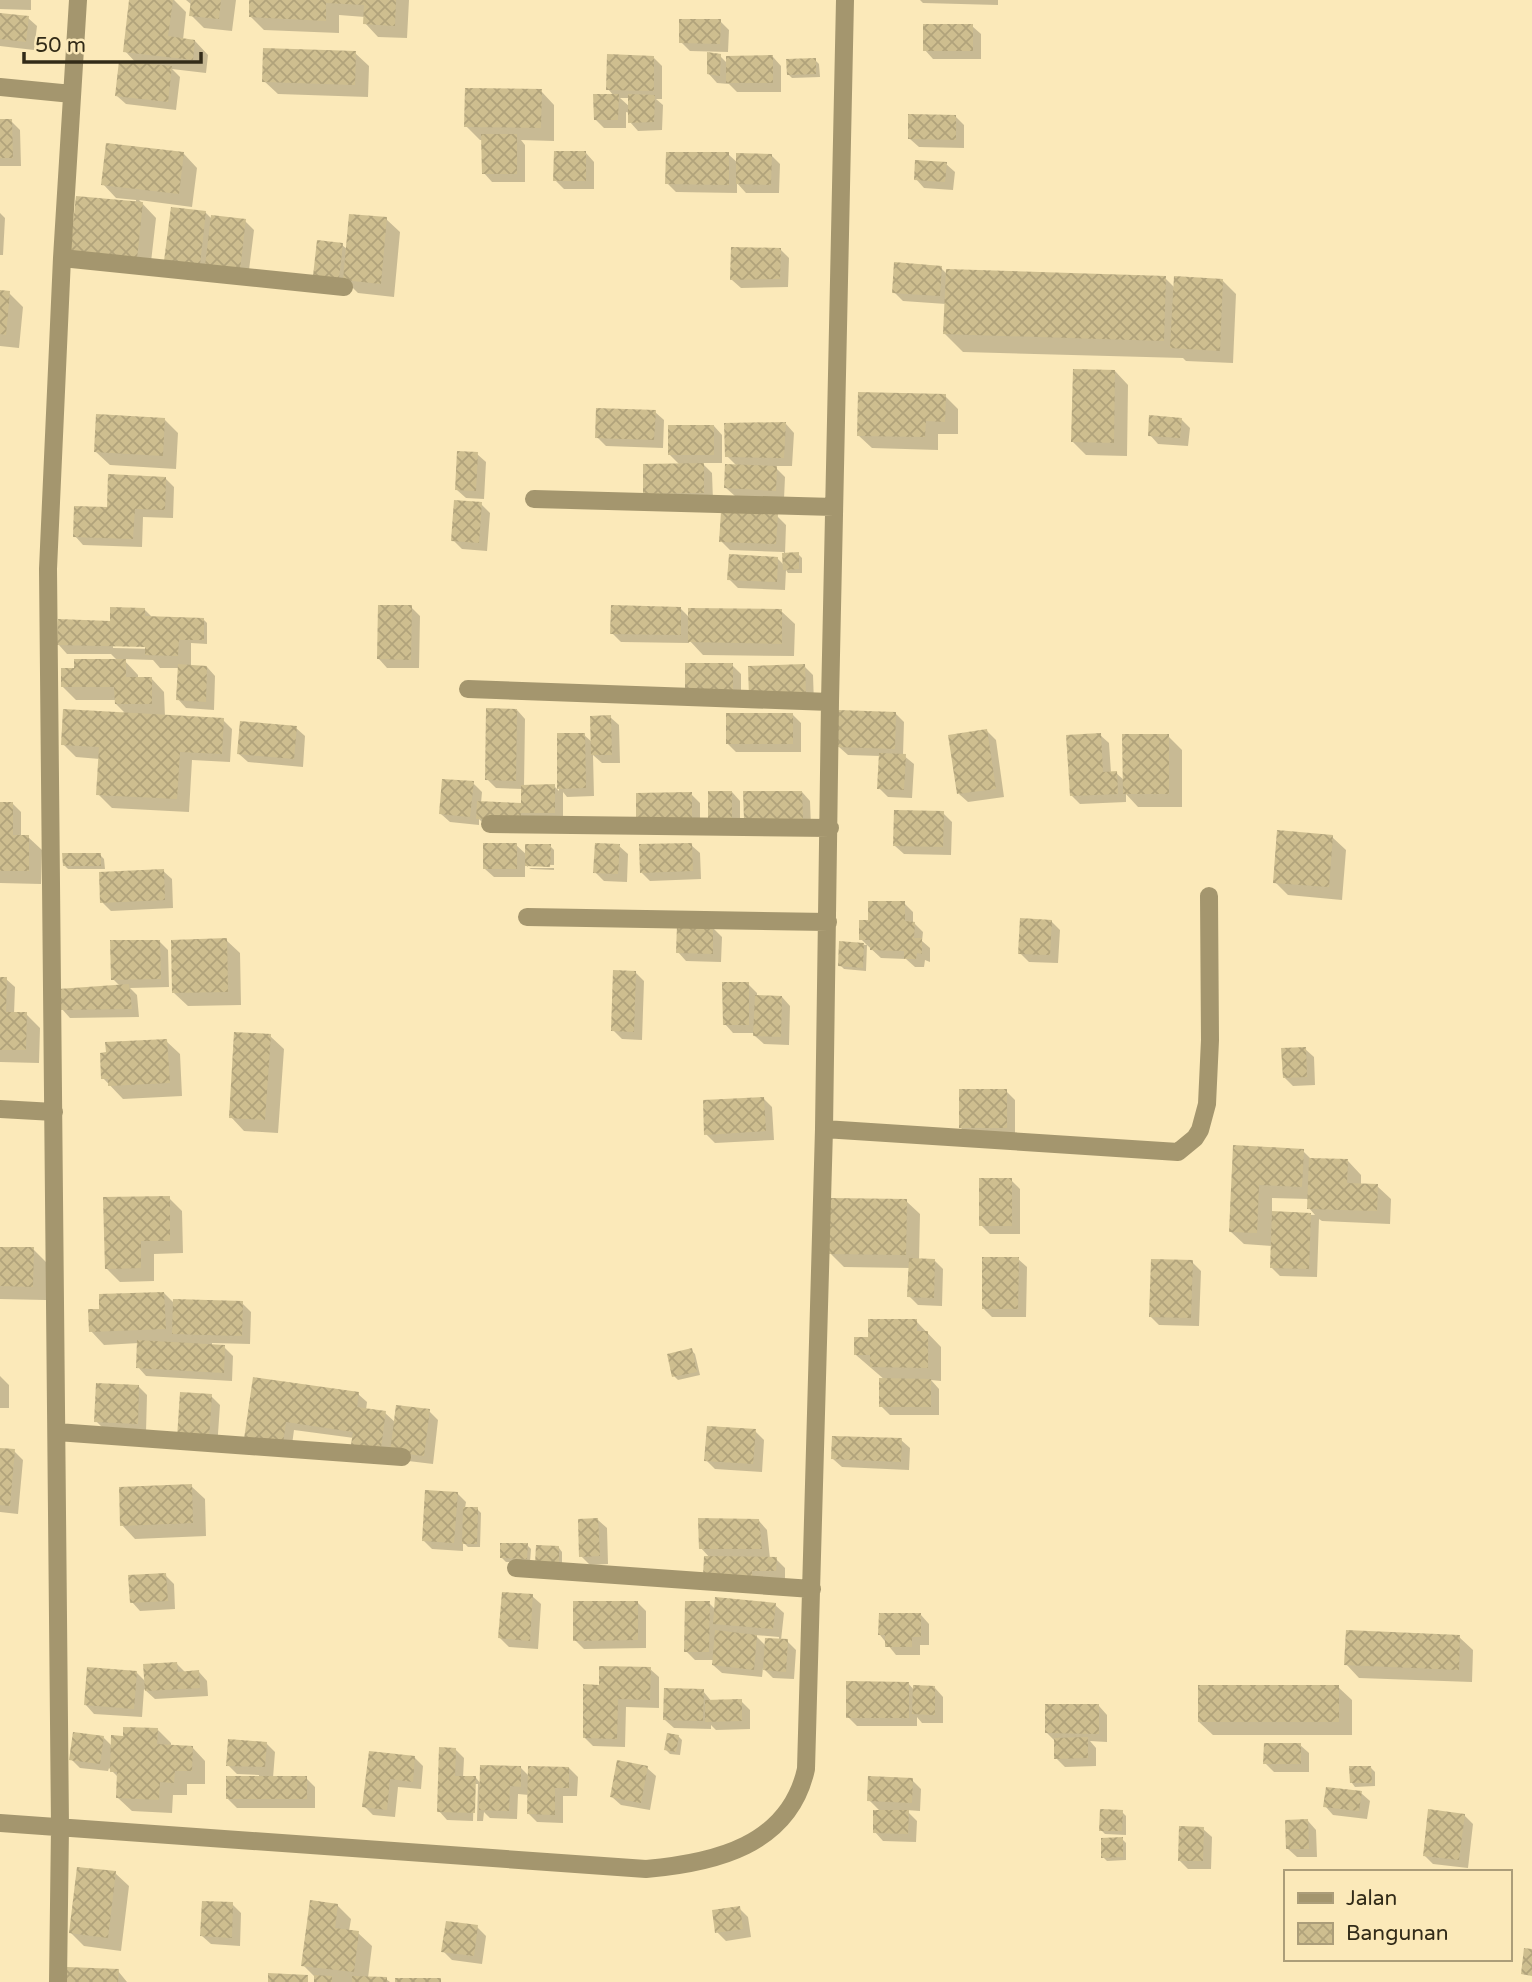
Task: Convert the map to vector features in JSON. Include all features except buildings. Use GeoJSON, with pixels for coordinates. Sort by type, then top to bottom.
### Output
{"type":"FeatureCollection","features":[{"type":"Feature","properties":{"kind":"street"},"geometry":{"type":"LineString","coordinates":[[58,1982],[60,1827],[48,569],[62,258],[78,0]]}},
{"type":"Feature","properties":{"kind":"street"},"geometry":{"type":"LineString","coordinates":[[0,1823],[646,1868],[684,1865],[725,1855],[762,1835],[782,1818],[793,1804],[802,1785],[806,1769],[813,1589],[845,0]]}},
{"type":"Feature","properties":{"kind":"street"},"geometry":{"type":"LineString","coordinates":[[0,87],[72,94]]}},
{"type":"Feature","properties":{"kind":"street"},"geometry":{"type":"LineString","coordinates":[[62,258],[344,287]]}},
{"type":"Feature","properties":{"kind":"street"},"geometry":{"type":"LineString","coordinates":[[534,499],[834,507]]}},
{"type":"Feature","properties":{"kind":"street"},"geometry":{"type":"LineString","coordinates":[[468,689],[830,702]]}},
{"type":"Feature","properties":{"kind":"street"},"geometry":{"type":"LineString","coordinates":[[490,824],[830,828]]}},
{"type":"Feature","properties":{"kind":"street"},"geometry":{"type":"LineString","coordinates":[[824,1129],[1178,1152],[1195,1138],[1200,1130],[1207,1104],[1210,1040],[1209,896]]}},
{"type":"Feature","properties":{"kind":"street"},"geometry":{"type":"LineString","coordinates":[[527,916],[828,922]]}},
{"type":"Feature","properties":{"kind":"street"},"geometry":{"type":"LineString","coordinates":[[0,1109],[54,1112]]}},
{"type":"Feature","properties":{"kind":"street"},"geometry":{"type":"LineString","coordinates":[[57,1433],[402,1457]]}},
{"type":"Feature","properties":{"kind":"street"},"geometry":{"type":"LineString","coordinates":[[516,1568],[813,1589]]}}]}
